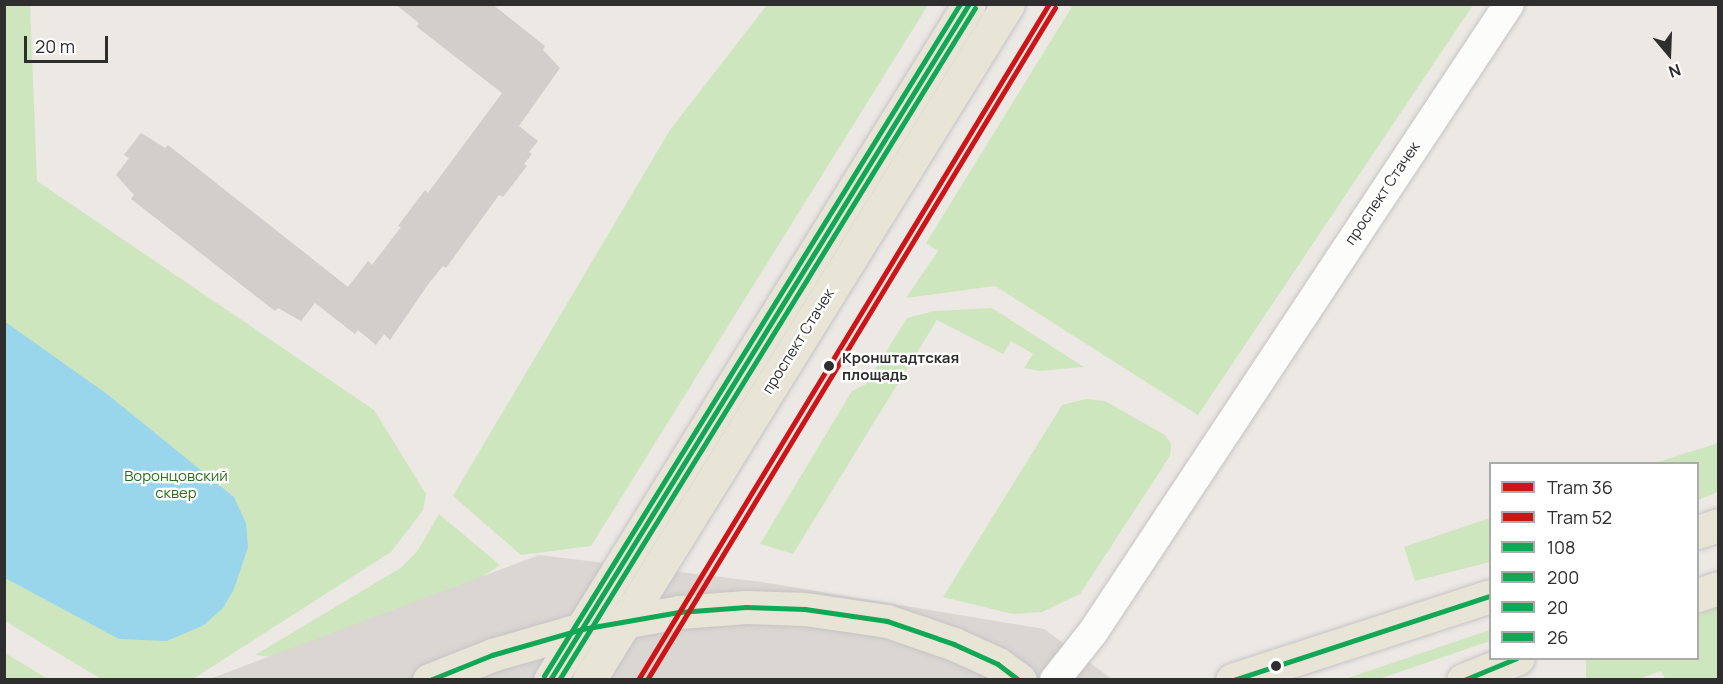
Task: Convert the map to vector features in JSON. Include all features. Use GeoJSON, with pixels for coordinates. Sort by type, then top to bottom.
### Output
{"type":"FeatureCollection","features":[{"type":"Feature","properties":{"kind":"main road"},"geometry":{"type":"LineString","coordinates":[[550,680],[969,4]]}},
{"type":"Feature","properties":{"kind":"main road","name":"проспект Стачек"},"geometry":{"type":"LineString","coordinates":[[589,680],[1008,4]]}},
{"type":"Feature","properties":{"kind":"main road"},"geometry":{"type":"LineString","coordinates":[[1699,532],[1719,525]]}},
{"type":"Feature","properties":{"kind":"main road"},"geometry":{"type":"LineString","coordinates":[[1699,595],[1719,588]]}},
{"type":"Feature","properties":{"kind":"main road"},"geometry":{"type":"LineString","coordinates":[[1232,680],[1489,597]]}},
{"type":"Feature","properties":{"kind":"main road"},"geometry":{"type":"LineString","coordinates":[[429,680],[492,655],[582,629],[626,621],[746,607],[805,609],[886,621],[943,640],[998,664],[1020,680]]}},
{"type":"Feature","properties":{"kind":"main road"},"geometry":{"type":"LineString","coordinates":[[1463,680],[1513,660]]}},
{"type":"Feature","properties":{"kind":"street","name":"проспект Стачек"},"geometry":{"type":"LineString","coordinates":[[1055,680],[1097,626],[1509,4]]}},
{"type":"Feature","properties":{"kind":"green space","name":"Воронцовский сквер"},"geometry":{"type":"Polygon","coordinates":[[[30,4],[37,181],[374,410],[426,494],[423,510],[391,552],[193,679],[101,679],[5,621],[4,5],[30,4]]]}},
{"type":"Feature","properties":{"kind":"green space"},"geometry":{"type":"Polygon","coordinates":[[[767,5],[928,5],[591,546],[521,555],[453,496],[670,130],[767,5]]]}},
{"type":"Feature","properties":{"kind":"green space"},"geometry":{"type":"Polygon","coordinates":[[[1073,5],[1473,5],[1198,415],[995,286],[906,298],[938,251],[926,243],[1073,5]]]}},
{"type":"Feature","properties":{"kind":"green space"},"geometry":{"type":"Polygon","coordinates":[[[992,308],[1084,367],[1039,371],[1024,368],[1033,354],[1011,341],[1003,354],[937,320],[793,554],[760,544],[852,391],[866,384],[907,318],[934,311],[992,308]]]}},
{"type":"Feature","properties":{"kind":"green space"},"geometry":{"type":"Polygon","coordinates":[[[1086,399],[1105,401],[1165,435],[1171,444],[1170,456],[1080,594],[1042,612],[1013,614],[943,597],[1062,405],[1086,399]]]}},
{"type":"Feature","properties":{"kind":"green space"},"geometry":{"type":"Polygon","coordinates":[[[1718,443],[1718,492],[1699,500],[1699,462],[1658,462],[1718,443]]]}},
{"type":"Feature","properties":{"kind":"green space"},"geometry":{"type":"Polygon","coordinates":[[[439,514],[500,565],[461,591],[307,661],[255,655],[402,567],[418,550],[439,514]]]}},
{"type":"Feature","properties":{"kind":"green space"},"geometry":{"type":"Polygon","coordinates":[[[1489,518],[1489,562],[1415,581],[1404,547],[1489,518]]]}},
{"type":"Feature","properties":{"kind":"green space"},"geometry":{"type":"Polygon","coordinates":[[[1718,607],[1718,679],[1665,679],[1661,671],[1638,679],[1586,678],[1586,660],[1699,660],[1699,614],[1718,607]]]}},
{"type":"Feature","properties":{"kind":"green space"},"geometry":{"type":"Polygon","coordinates":[[[1489,630],[1489,641],[1379,679],[1345,679],[1489,630]]]}},
{"type":"Feature","properties":{"kind":"green space"},"geometry":{"type":"Polygon","coordinates":[[[5,653],[48,679],[5,679],[5,653]]]}},
{"type":"Feature","properties":{"kind":"shaded area"},"geometry":{"type":"Polygon","coordinates":[[[539,555],[762,582],[1044,629],[1112,679],[207,680],[539,555]]]}},
{"type":"Feature","properties":{"kind":"water"},"geometry":{"type":"Polygon","coordinates":[[[4,321],[107,394],[234,497],[246,523],[248,547],[234,589],[223,608],[204,625],[167,641],[119,639],[5,578],[4,321]]]}},
{"type":"Feature","properties":{"kind":"building"},"geometry":{"type":"Polygon","coordinates":[[[395,4],[492,4],[545,46],[543,50],[560,68],[519,126],[538,141],[529,152],[532,154],[524,164],[527,166],[503,197],[499,195],[446,268],[443,266],[429,283],[390,340],[384,334],[376,345],[358,330],[355,334],[315,303],[301,321],[278,308],[275,311],[131,199],[134,195],[116,175],[129,158],[124,155],[141,133],[165,148],[168,145],[348,287],[368,261],[372,265],[425,190],[428,193],[502,93],[417,27],[419,23],[395,4]]]}},
{"type":"Feature","properties":{"kind":"tram line","name":"36"},"geometry":{"type":"LineString","coordinates":[[638,680],[1049,4]]}},
{"type":"Feature","properties":{"kind":"tram line","name":"52"},"geometry":{"type":"LineString","coordinates":[[647,680],[1055,8]]}},
{"type":"Feature","properties":{"kind":"transit line","name":"20"},"geometry":{"type":"LineString","coordinates":[[544,676],[960,4]]}},
{"type":"Feature","properties":{"kind":"transit line","name":"108"},"geometry":{"type":"LineString","coordinates":[[550,680],[969,4]]}},
{"type":"Feature","properties":{"kind":"transit line","name":"200"},"geometry":{"type":"LineString","coordinates":[[559,680],[975,8]]}},
{"type":"Feature","properties":{"kind":"transit line","name":"26"},"geometry":{"type":"LineString","coordinates":[[1234,680],[1489,596]]}},
{"type":"Feature","properties":{"kind":"transit line","name":"26"},"geometry":{"type":"LineString","coordinates":[[430,680],[492,655],[582,629],[679,612],[746,607],[805,609],[887,621],[954,644],[998,664],[1019,680]]}},
{"type":"Feature","properties":{"kind":"transit line","name":"26"},"geometry":{"type":"LineString","coordinates":[[1464,680],[1512,660]]}},
{"type":"Feature","properties":{"kind":"place","name":"Кронштадтская площадь"},"geometry":{"type":"Point","coordinates":[829,366]}}]}
